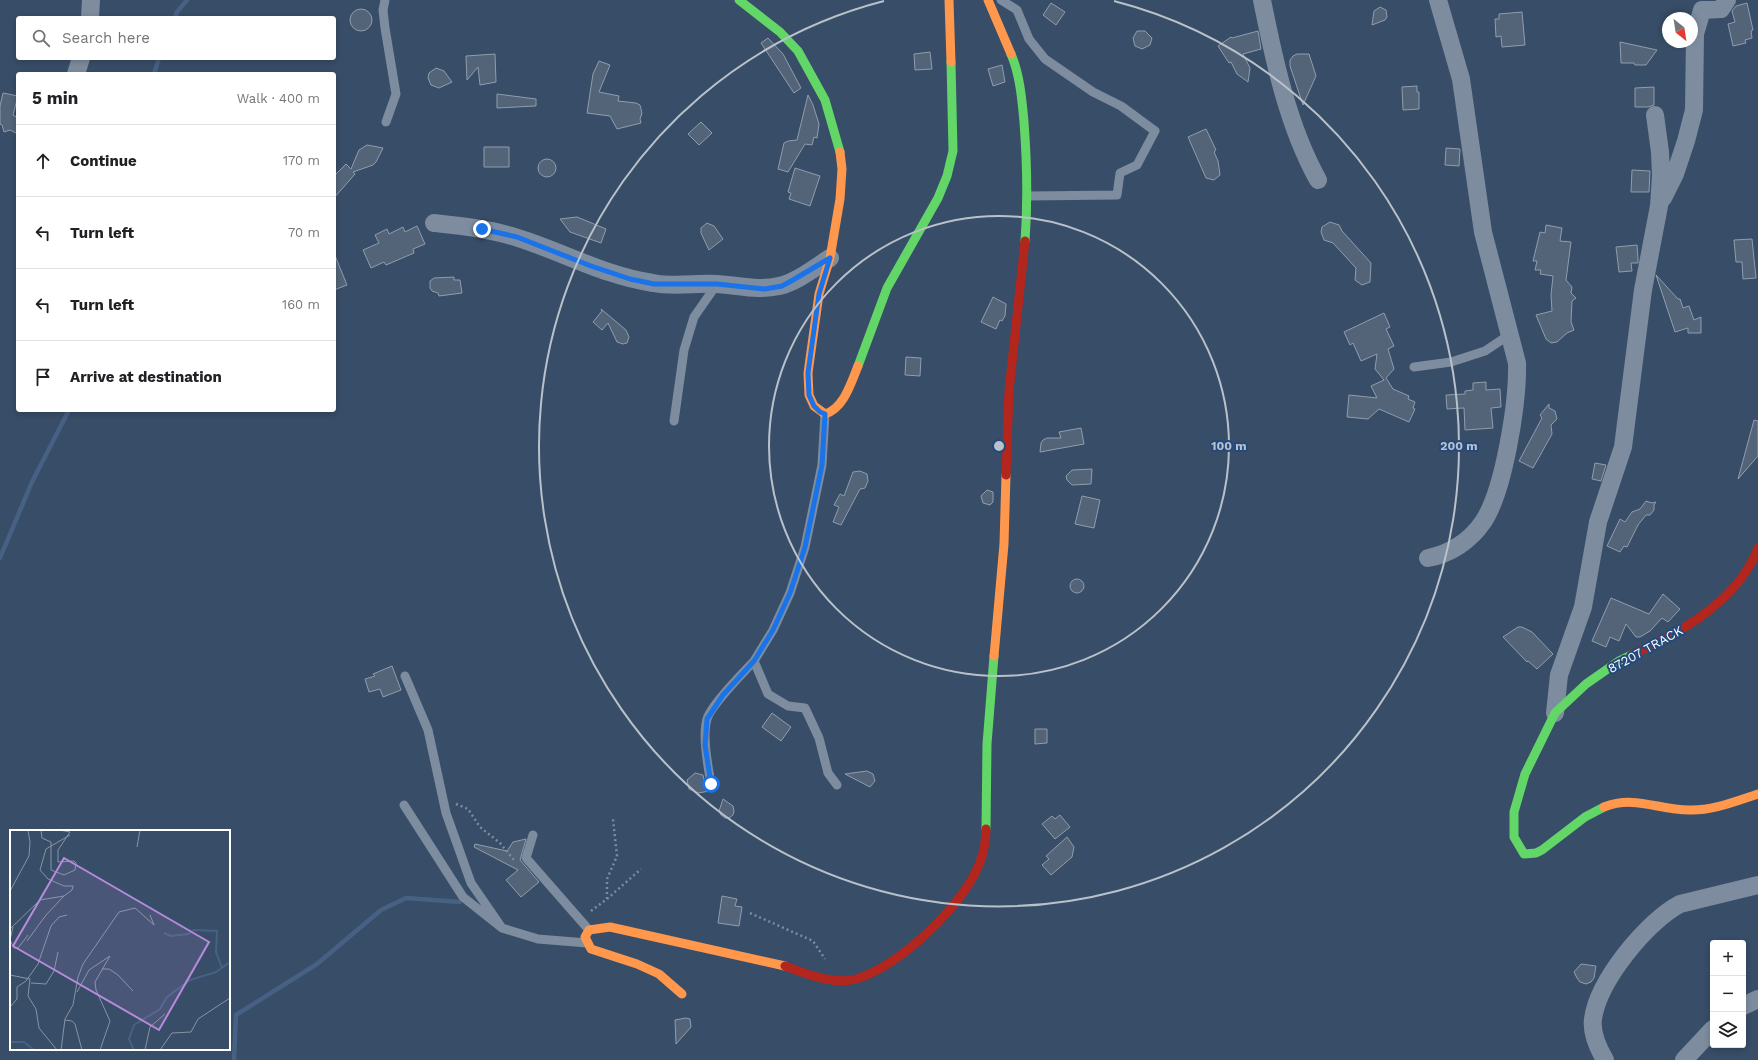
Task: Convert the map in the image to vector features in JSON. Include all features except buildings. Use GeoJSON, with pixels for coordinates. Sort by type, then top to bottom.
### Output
{"type":"FeatureCollection","features":[{"type":"Feature","properties":{"kind":"street"},"geometry":{"type":"LineString","coordinates":[[90,16],[91,0]]}},
{"type":"Feature","properties":{"kind":"street"},"geometry":{"type":"LineString","coordinates":[[739,0],[780,32],[798,52],[813,75],[825,100],[840,148],[842,169],[840,199],[830,258],[819,294],[808,373],[809,395],[814,406],[820,412],[825,414],[831,412],[840,404],[852,382],[887,288],[938,198],[948,176],[953,151],[952,44],[949,0]]}},
{"type":"Feature","properties":{"kind":"street"},"geometry":{"type":"LineString","coordinates":[[682,994],[659,974],[637,964],[592,949],[587,943],[585,937],[589,930],[610,927],[776,963],[829,980],[855,979],[875,971],[902,955],[945,914],[964,891],[980,863],[986,840],[987,744],[1004,544],[1008,391],[1022,277],[1028,196],[1027,158],[1022,99],[1013,59],[988,0]]}},
{"type":"Feature","properties":{"kind":"street"},"geometry":{"type":"LineString","coordinates":[[1262,0],[1278,72],[1296,131],[1307,160],[1318,180]]}},
{"type":"Feature","properties":{"kind":"street"},"geometry":{"type":"LineString","coordinates":[[1428,558],[1442,555],[1457,548],[1482,523],[1491,506],[1507,451],[1517,381],[1516,363],[1484,232],[1461,79],[1438,0]]}},
{"type":"Feature","properties":{"kind":"street"},"geometry":{"type":"LineString","coordinates":[[1658,206],[1675,174],[1694,110],[1696,34],[1702,10],[1721,9],[1727,0]]}},
{"type":"Feature","properties":{"kind":"street"},"geometry":{"type":"LineString","coordinates":[[77,72],[80,60]]}},
{"type":"Feature","properties":{"kind":"street"},"geometry":{"type":"LineString","coordinates":[[1555,713],[1559,675],[1583,607],[1598,522],[1623,447],[1643,290],[1658,206],[1661,175],[1660,152],[1655,115]]}},
{"type":"Feature","properties":{"kind":"street"},"geometry":{"type":"LineString","coordinates":[[434,223],[482,229],[517,237],[591,266],[654,284],[717,284],[765,289],[782,286],[830,258]]}},
{"type":"Feature","properties":{"kind":"street","name":"87207 TRACK"},"geometry":{"type":"LineString","coordinates":[[1758,548],[1753,562],[1731,590],[1698,619],[1658,643],[1619,661],[1586,684],[1555,713],[1525,774],[1514,812],[1514,837],[1524,854],[1539,852],[1583,818],[1611,804],[1636,801],[1682,810],[1708,808],[1735,802],[1758,794]]}},
{"type":"Feature","properties":{"kind":"street"},"geometry":{"type":"LineString","coordinates":[[1605,1060],[1597,1044],[1592,1028],[1596,1006],[1606,982],[1645,931],[1663,914],[1680,904],[1758,885]]}},
{"type":"Feature","properties":{"kind":"street"},"geometry":{"type":"LineString","coordinates":[[1746,1005],[1758,999]]}},
{"type":"Feature","properties":{"kind":"street"},"geometry":{"type":"LineString","coordinates":[[1684,1060],[1710,1033]]}},
{"type":"Feature","properties":{"kind":"lane"},"geometry":{"type":"LineString","coordinates":[[385,0],[383,10],[385,28],[396,94],[386,122]]}},
{"type":"Feature","properties":{"kind":"lane"},"geometry":{"type":"LineString","coordinates":[[1001,0],[1017,10],[1029,39],[1045,59],[1093,92],[1121,106],[1155,131],[1137,165],[1120,174],[1117,195],[1028,196]]}},
{"type":"Feature","properties":{"kind":"lane"},"geometry":{"type":"LineString","coordinates":[[674,420],[684,350],[694,317],[717,284]]}},
{"type":"Feature","properties":{"kind":"lane"},"geometry":{"type":"LineString","coordinates":[[1414,367],[1451,362],[1485,351],[1509,335]]}},
{"type":"Feature","properties":{"kind":"lane"},"geometry":{"type":"LineString","coordinates":[[711,784],[705,745],[707,719],[723,695],[754,661],[773,630],[790,593],[805,547],[822,465],[825,414]]}},
{"type":"Feature","properties":{"kind":"lane"},"geometry":{"type":"LineString","coordinates":[[754,661],[768,694],[788,706],[805,708],[819,738],[828,773],[837,785]]}},
{"type":"Feature","properties":{"kind":"lane"},"geometry":{"type":"LineString","coordinates":[[404,676],[428,730],[446,813],[471,883],[502,928]]}},
{"type":"Feature","properties":{"kind":"lane"},"geometry":{"type":"LineString","coordinates":[[404,805],[463,897],[502,928],[538,939],[587,943]]}},
{"type":"Feature","properties":{"kind":"lane"},"geometry":{"type":"LineString","coordinates":[[533,835],[526,858],[589,930]]}},
{"type":"Feature","properties":{"kind":"path"},"geometry":{"type":"LineString","coordinates":[[443,798],[468,808],[480,827],[500,843],[516,862],[526,858]]}},
{"type":"Feature","properties":{"kind":"path"},"geometry":{"type":"LineString","coordinates":[[607,899],[608,879],[617,856],[613,819]]}},
{"type":"Feature","properties":{"kind":"path"},"geometry":{"type":"LineString","coordinates":[[579,919],[607,899],[641,870]]}},
{"type":"Feature","properties":{"kind":"path"},"geometry":{"type":"LineString","coordinates":[[750,913],[813,941],[838,980]]}},
{"type":"Feature","properties":{"kind":"waterway"},"geometry":{"type":"LineString","coordinates":[[176,16],[177,12],[187,0]]}},
{"type":"Feature","properties":{"kind":"waterway"},"geometry":{"type":"LineString","coordinates":[[155,72],[158,60]]}},
{"type":"Feature","properties":{"kind":"waterway"},"geometry":{"type":"LineString","coordinates":[[0,558],[32,482],[68,412]]}},
{"type":"Feature","properties":{"kind":"waterway"},"geometry":{"type":"LineString","coordinates":[[234,1060],[236,1015],[317,964],[381,910],[406,898],[460,902]]}},
{"type":"Feature","properties":{"kind":"traffic: fast"},"geometry":{"type":"LineString","coordinates":[[739,0],[780,32],[798,51],[825,100],[840,152]]}},
{"type":"Feature","properties":{"kind":"traffic: fast"},"geometry":{"type":"LineString","coordinates":[[1011,54],[1019,79],[1024,122],[1027,182],[1025,241]]}},
{"type":"Feature","properties":{"kind":"traffic: fast"},"geometry":{"type":"LineString","coordinates":[[858,366],[887,288],[938,198],[947,176],[953,151],[951,62]]}},
{"type":"Feature","properties":{"kind":"traffic: fast"},"geometry":{"type":"LineString","coordinates":[[1604,807],[1585,817],[1536,853],[1524,854],[1514,837],[1514,812],[1525,774],[1555,713],[1586,684],[1619,661],[1631,655]]}},
{"type":"Feature","properties":{"kind":"traffic: fast"},"geometry":{"type":"LineString","coordinates":[[986,829],[987,744],[994,656]]}},
{"type":"Feature","properties":{"kind":"traffic: slow"},"geometry":{"type":"LineString","coordinates":[[949,0],[951,62]]}},
{"type":"Feature","properties":{"kind":"traffic: slow"},"geometry":{"type":"LineString","coordinates":[[988,0],[1011,54]]}},
{"type":"Feature","properties":{"kind":"traffic: slow"},"geometry":{"type":"LineString","coordinates":[[840,152],[842,169],[840,199],[830,258],[819,294],[808,373],[809,395],[814,406],[825,414],[832,411],[842,401],[858,366]]}},
{"type":"Feature","properties":{"kind":"traffic: slow"},"geometry":{"type":"LineString","coordinates":[[994,656],[1004,544],[1006,475]]}},
{"type":"Feature","properties":{"kind":"traffic: slow"},"geometry":{"type":"LineString","coordinates":[[1604,807],[1626,802],[1667,808],[1698,810],[1724,805],[1758,794]]}},
{"type":"Feature","properties":{"kind":"traffic: slow"},"geometry":{"type":"LineString","coordinates":[[682,994],[659,974],[637,964],[591,949],[585,937],[589,930],[610,927],[785,966]]}},
{"type":"Feature","properties":{"kind":"traffic: jam"},"geometry":{"type":"LineString","coordinates":[[1006,475],[1009,391],[1025,241]]}},
{"type":"Feature","properties":{"kind":"traffic: jam"},"geometry":{"type":"LineString","coordinates":[[1631,655],[1687,625],[1722,599],[1737,584],[1749,567],[1758,548]]}},
{"type":"Feature","properties":{"kind":"traffic: jam"},"geometry":{"type":"LineString","coordinates":[[785,966],[820,978],[838,981],[856,979],[891,962],[928,932],[946,914],[960,896],[972,879],[980,862],[986,838],[986,829]]}},
{"type":"Feature","properties":{"kind":"route"},"geometry":{"type":"LineString","coordinates":[[482,229],[517,237],[591,266],[630,279],[654,284],[717,284],[765,289],[782,286],[830,258],[819,294],[808,373],[809,395],[814,406],[820,412],[825,414],[822,465],[814,496],[805,547],[790,593],[773,630],[754,661],[723,695],[707,719],[705,745],[711,784]]}}]}
